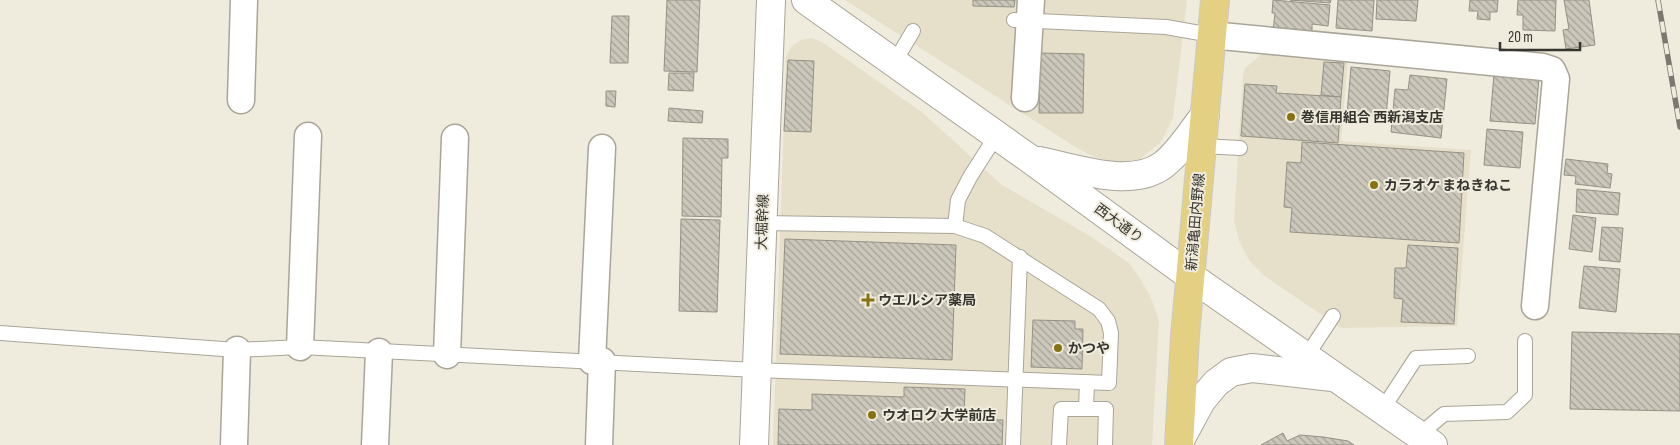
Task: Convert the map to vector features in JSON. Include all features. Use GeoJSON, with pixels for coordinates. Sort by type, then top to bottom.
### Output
{"type":"FeatureCollection","features":[{"type":"Feature","properties":{"kind":"main road","name":"新潟亀田内野線"},"geometry":{"type":"LineString","coordinates":[[1180,442],[1190,276],[1215,0]]}},
{"type":"Feature","properties":{"kind":"street"},"geometry":{"type":"LineString","coordinates":[[241,100],[244,0]]}},
{"type":"Feature","properties":{"kind":"street","name":"大堀幹線"},"geometry":{"type":"LineString","coordinates":[[754,445],[770,0]]}},
{"type":"Feature","properties":{"kind":"street","name":"西大通り"},"geometry":{"type":"LineString","coordinates":[[806,0],[1030,159],[1190,276],[1426,440]]}},
{"type":"Feature","properties":{"kind":"street"},"geometry":{"type":"LineString","coordinates":[[1025,14],[1025,98]]}},
{"type":"Feature","properties":{"kind":"street"},"geometry":{"type":"LineString","coordinates":[[1211,35],[1542,67],[1552,70],[1556,79],[1535,306]]}},
{"type":"Feature","properties":{"kind":"street"},"geometry":{"type":"LineString","coordinates":[[1030,159],[1099,174],[1130,177],[1150,172],[1163,166],[1176,153],[1205,115]]}},
{"type":"Feature","properties":{"kind":"street"},"geometry":{"type":"LineString","coordinates":[[300,347],[308,136]]}},
{"type":"Feature","properties":{"kind":"street"},"geometry":{"type":"LineString","coordinates":[[447,355],[455,138]]}},
{"type":"Feature","properties":{"kind":"street"},"geometry":{"type":"LineString","coordinates":[[600,445],[597,361],[602,148]]}},
{"type":"Feature","properties":{"kind":"street"},"geometry":{"type":"LineString","coordinates":[[234,445],[237,350]]}},
{"type":"Feature","properties":{"kind":"street"},"geometry":{"type":"LineString","coordinates":[[375,445],[379,352]]}},
{"type":"Feature","properties":{"kind":"street"},"geometry":{"type":"LineString","coordinates":[[1180,442],[1201,401],[1216,383],[1231,372],[1252,368],[1334,377]]}},
{"type":"Feature","properties":{"kind":"lane"},"geometry":{"type":"LineString","coordinates":[[1025,14],[1166,27],[1211,35]]}},
{"type":"Feature","properties":{"kind":"lane"},"geometry":{"type":"LineString","coordinates":[[894,63],[913,31]]}},
{"type":"Feature","properties":{"kind":"lane"},"geometry":{"type":"LineString","coordinates":[[955,226],[958,200],[996,136]]}},
{"type":"Feature","properties":{"kind":"lane"},"geometry":{"type":"LineString","coordinates":[[1202,146],[1240,148]]}},
{"type":"Feature","properties":{"kind":"lane"},"geometry":{"type":"LineString","coordinates":[[0,333],[237,350],[300,347],[756,370],[1109,383],[1111,333],[1108,321],[1099,308],[985,236],[955,226],[762,223]]}},
{"type":"Feature","properties":{"kind":"lane"},"geometry":{"type":"LineString","coordinates":[[1013,445],[1020,257]]}},
{"type":"Feature","properties":{"kind":"lane"},"geometry":{"type":"LineString","coordinates":[[1306,358],[1333,316]]}},
{"type":"Feature","properties":{"kind":"lane"},"geometry":{"type":"LineString","coordinates":[[1426,440],[1444,414],[1507,412],[1524,395],[1525,341]]}},
{"type":"Feature","properties":{"kind":"lane"},"geometry":{"type":"LineString","coordinates":[[1382,410],[1416,358],[1468,356]]}},
{"type":"Feature","properties":{"kind":"lane"},"geometry":{"type":"LineString","coordinates":[[1086,409],[1087,382]]}},
{"type":"Feature","properties":{"kind":"lane"},"geometry":{"type":"LineString","coordinates":[[1059,445],[1061,409],[1106,409],[1105,445]]}},
{"type":"Feature","properties":{"kind":"shaded area"},"geometry":{"type":"Polygon","coordinates":[[[845,0],[1187,0],[1173,118],[1161,142],[1140,159],[1117,163],[1092,156],[845,0]]]}},
{"type":"Feature","properties":{"kind":"shaded area"},"geometry":{"type":"Polygon","coordinates":[[[811,38],[822,42],[923,113],[1002,185],[1090,236],[1129,263],[1151,298],[1159,321],[1152,445],[773,445],[786,57],[791,47],[801,40],[811,38]]]}},
{"type":"Feature","properties":{"kind":"shaded area"},"geometry":{"type":"Polygon","coordinates":[[[1263,53],[1348,59],[1341,141],[1471,150],[1457,326],[1341,328],[1263,275],[1249,260],[1239,241],[1234,220],[1243,75],[1245,68],[1263,53]]]}},
{"type":"Feature","properties":{"kind":"building"},"geometry":{"type":"Polygon","coordinates":[[[667,0],[700,0],[697,72],[664,71],[667,0]]]}},
{"type":"Feature","properties":{"kind":"building"},"geometry":{"type":"Polygon","coordinates":[[[973,0],[1015,0],[1014,7],[973,6],[973,0]]]}},
{"type":"Feature","properties":{"kind":"building"},"geometry":{"type":"Polygon","coordinates":[[[1273,0],[1330,5],[1328,26],[1312,24],[1312,34],[1273,31],[1275,13],[1272,13],[1273,0]]]}},
{"type":"Feature","properties":{"kind":"building"},"geometry":{"type":"Polygon","coordinates":[[[1290,0],[1331,0],[1330,3],[1290,0]]]}},
{"type":"Feature","properties":{"kind":"building"},"geometry":{"type":"Polygon","coordinates":[[[1338,0],[1374,0],[1372,31],[1336,28],[1338,0]]]}},
{"type":"Feature","properties":{"kind":"building"},"geometry":{"type":"Polygon","coordinates":[[[1377,0],[1418,0],[1416,21],[1376,19],[1377,0]]]}},
{"type":"Feature","properties":{"kind":"building"},"geometry":{"type":"Polygon","coordinates":[[[1470,0],[1498,0],[1497,12],[1490,12],[1490,20],[1477,19],[1478,11],[1469,11],[1470,0]]]}},
{"type":"Feature","properties":{"kind":"building"},"geometry":{"type":"Polygon","coordinates":[[[1518,0],[1556,0],[1555,31],[1523,30],[1523,15],[1517,15],[1518,0]]]}},
{"type":"Feature","properties":{"kind":"building"},"geometry":{"type":"Polygon","coordinates":[[[1564,0],[1589,0],[1595,45],[1566,49],[1563,30],[1569,29],[1564,0]]]}},
{"type":"Feature","properties":{"kind":"building"},"geometry":{"type":"Polygon","coordinates":[[[612,16],[629,16],[628,63],[610,63],[612,16]]]}},
{"type":"Feature","properties":{"kind":"building"},"geometry":{"type":"Polygon","coordinates":[[[1040,53],[1084,54],[1083,113],[1039,113],[1040,53]]]}},
{"type":"Feature","properties":{"kind":"building"},"geometry":{"type":"Polygon","coordinates":[[[788,60],[814,61],[811,132],[784,131],[788,60]]]}},
{"type":"Feature","properties":{"kind":"building"},"geometry":{"type":"Polygon","coordinates":[[[1324,62],[1344,63],[1341,97],[1321,95],[1324,62]]]}},
{"type":"Feature","properties":{"kind":"building"},"geometry":{"type":"Polygon","coordinates":[[[1351,67],[1390,71],[1386,117],[1347,114],[1351,67]]]}},
{"type":"Feature","properties":{"kind":"building"},"geometry":{"type":"Polygon","coordinates":[[[669,73],[694,73],[693,91],[668,90],[669,73]]]}},
{"type":"Feature","properties":{"kind":"building"},"geometry":{"type":"Polygon","coordinates":[[[1494,74],[1539,78],[1535,124],[1490,121],[1494,74]]]}},
{"type":"Feature","properties":{"kind":"building"},"geometry":{"type":"Polygon","coordinates":[[[1410,75],[1447,79],[1441,138],[1391,132],[1395,89],[1408,90],[1410,75]]]}},
{"type":"Feature","properties":{"kind":"building","name":"巻信用組合 西新潟支店"},"geometry":{"type":"Polygon","coordinates":[[[1245,84],[1277,86],[1276,93],[1341,97],[1338,143],[1241,136],[1245,84]]]}},
{"type":"Feature","properties":{"kind":"building"},"geometry":{"type":"Polygon","coordinates":[[[606,91],[616,91],[615,107],[606,106],[606,91]]]}},
{"type":"Feature","properties":{"kind":"building"},"geometry":{"type":"Polygon","coordinates":[[[669,108],[703,111],[702,123],[668,121],[669,108]]]}},
{"type":"Feature","properties":{"kind":"building"},"geometry":{"type":"Polygon","coordinates":[[[1487,129],[1523,132],[1520,168],[1484,165],[1487,129]]]}},
{"type":"Feature","properties":{"kind":"building"},"geometry":{"type":"Polygon","coordinates":[[[683,138],[728,139],[728,158],[722,158],[721,217],[682,216],[683,138]]]}},
{"type":"Feature","properties":{"kind":"building","name":"カラオケ まねきねこ"},"geometry":{"type":"Polygon","coordinates":[[[1302,142],[1464,153],[1459,243],[1290,232],[1292,208],[1284,207],[1287,162],[1301,163],[1302,142]]]}},
{"type":"Feature","properties":{"kind":"building"},"geometry":{"type":"Polygon","coordinates":[[[1566,159],[1608,164],[1607,173],[1612,174],[1610,188],[1575,184],[1576,176],[1564,175],[1566,159]]]}},
{"type":"Feature","properties":{"kind":"building"},"geometry":{"type":"Polygon","coordinates":[[[1577,189],[1620,193],[1618,215],[1576,212],[1577,189]]]}},
{"type":"Feature","properties":{"kind":"building"},"geometry":{"type":"Polygon","coordinates":[[[1573,215],[1596,218],[1592,252],[1569,249],[1573,215]]]}},
{"type":"Feature","properties":{"kind":"building"},"geometry":{"type":"Polygon","coordinates":[[[681,219],[720,220],[717,312],[679,311],[681,219]]]}},
{"type":"Feature","properties":{"kind":"building"},"geometry":{"type":"Polygon","coordinates":[[[1602,227],[1623,228],[1620,262],[1599,260],[1602,227]]]}},
{"type":"Feature","properties":{"kind":"building","name":"ウエルシア薬局"},"geometry":{"type":"Polygon","coordinates":[[[785,239],[956,245],[952,360],[780,354],[785,239]]]}},
{"type":"Feature","properties":{"kind":"building"},"geometry":{"type":"Polygon","coordinates":[[[1408,245],[1458,248],[1454,324],[1401,322],[1403,299],[1394,298],[1395,268],[1406,268],[1408,245]]]}},
{"type":"Feature","properties":{"kind":"building"},"geometry":{"type":"Polygon","coordinates":[[[1584,266],[1620,269],[1616,312],[1579,308],[1584,266]]]}},
{"type":"Feature","properties":{"kind":"building","name":"かつや"},"geometry":{"type":"Polygon","coordinates":[[[1033,320],[1075,321],[1075,329],[1083,329],[1082,369],[1031,367],[1033,320]]]}},
{"type":"Feature","properties":{"kind":"building"},"geometry":{"type":"Polygon","coordinates":[[[1572,332],[1680,334],[1680,411],[1570,409],[1572,332]]]}},
{"type":"Feature","properties":{"kind":"building","name":"ウオロク 大学前店"},"geometry":{"type":"Polygon","coordinates":[[[904,387],[965,389],[964,419],[1003,420],[1002,445],[778,445],[779,409],[812,410],[812,394],[904,397],[904,387]]]}},
{"type":"Feature","properties":{"kind":"building"},"geometry":{"type":"Polygon","coordinates":[[[1283,433],[1287,441],[1300,435],[1348,441],[1354,445],[1261,445],[1283,433]]]}},
{"type":"Feature","properties":{"kind":"railway"},"geometry":{"type":"LineString","coordinates":[[1658,0],[1680,127]]}},
{"type":"Feature","properties":{"kind":"place","name":"巻信用組合 西新潟支店"},"geometry":{"type":"Point","coordinates":[1291,117]}},
{"type":"Feature","properties":{"kind":"place","name":"カラオケ まねきねこ"},"geometry":{"type":"Point","coordinates":[1374,185]}},
{"type":"Feature","properties":{"kind":"place","name":"ウエルシア薬局"},"geometry":{"type":"Point","coordinates":[868,300]}},
{"type":"Feature","properties":{"kind":"place","name":"かつや"},"geometry":{"type":"Point","coordinates":[1058,348]}},
{"type":"Feature","properties":{"kind":"place","name":"ウオロク 大学前店"},"geometry":{"type":"Point","coordinates":[872,415]}}]}
